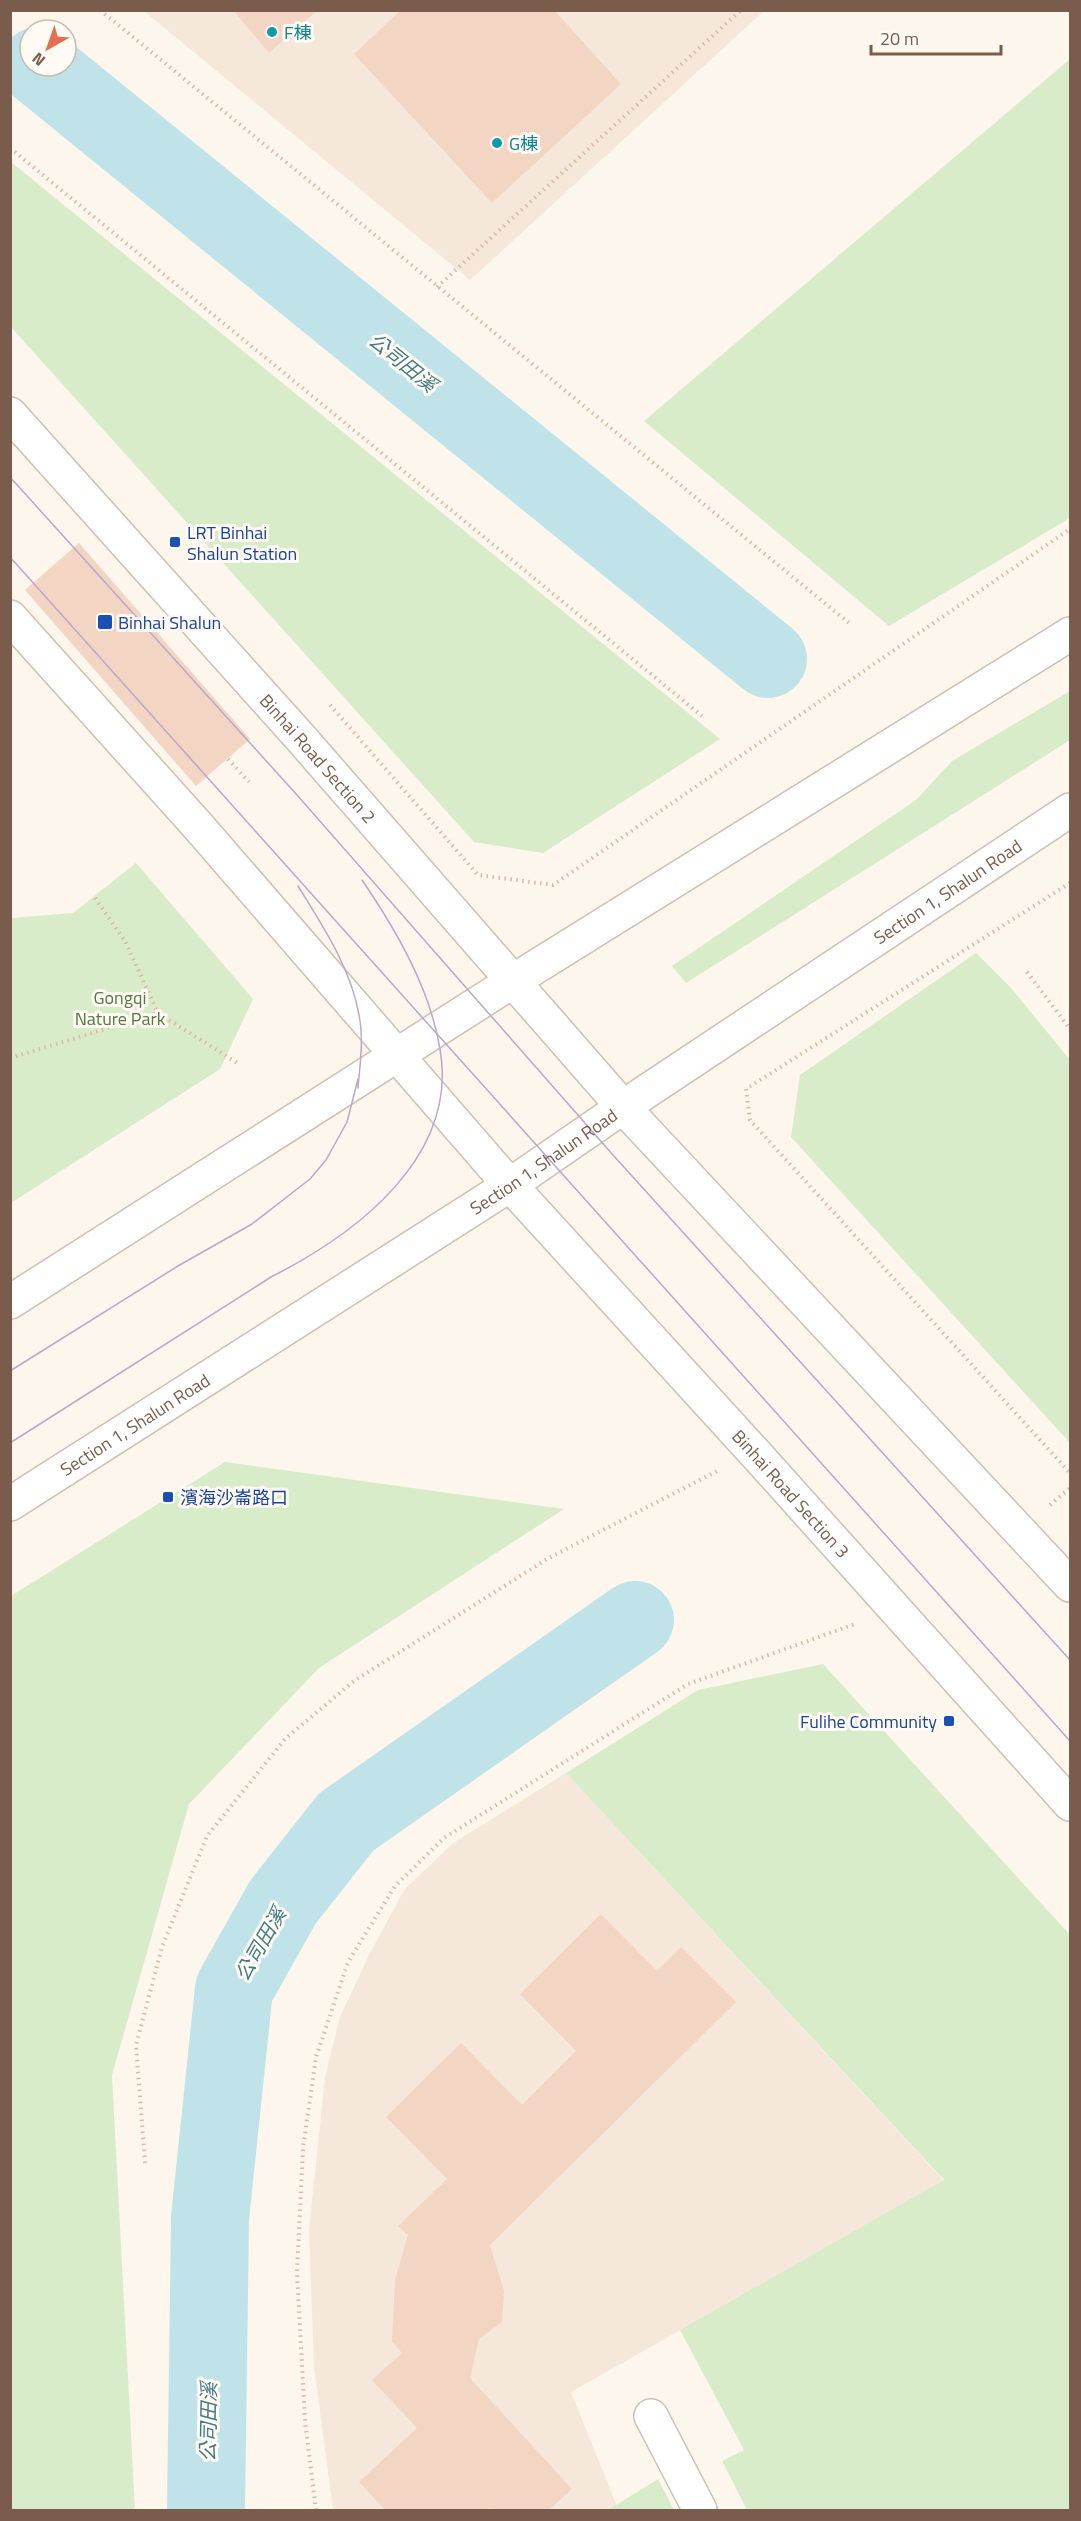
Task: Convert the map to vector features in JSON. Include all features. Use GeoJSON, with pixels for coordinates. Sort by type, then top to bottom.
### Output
{"type":"FeatureCollection","features":[{"type":"Feature","properties":{"kind":"street","name":"Binhai Road Section 2"},"geometry":{"type":"LineString","coordinates":[[10,414],[299,736],[623,1107]]}},
{"type":"Feature","properties":{"kind":"street"},"geometry":{"type":"LineString","coordinates":[[10,617],[198,826],[397,1057]]}},
{"type":"Feature","properties":{"kind":"street"},"geometry":{"type":"LineString","coordinates":[[10,1302],[513,981],[1071,634]]}},
{"type":"Feature","properties":{"kind":"street","name":"Section 1, Shalun Road"},"geometry":{"type":"LineString","coordinates":[[10,1504],[510,1185],[623,1107],[1071,810]]}},
{"type":"Feature","properties":{"kind":"street","name":"Binhai Road Section 3"},"geometry":{"type":"LineString","coordinates":[[397,1057],[510,1185],[1071,1804]]}},
{"type":"Feature","properties":{"kind":"street"},"geometry":{"type":"LineString","coordinates":[[623,1107],[1071,1585]]}},
{"type":"Feature","properties":{"kind":"street"},"geometry":{"type":"LineString","coordinates":[[651,2416],[699,2511]]}},
{"type":"Feature","properties":{"kind":"path"},"geometry":{"type":"LineString","coordinates":[[100,10],[849,623]]}},
{"type":"Feature","properties":{"kind":"path"},"geometry":{"type":"LineString","coordinates":[[437,287],[741,10]]}},
{"type":"Feature","properties":{"kind":"path"},"geometry":{"type":"LineString","coordinates":[[10,148],[702,716]]}},
{"type":"Feature","properties":{"kind":"path"},"geometry":{"type":"LineString","coordinates":[[330,705],[478,875],[553,885],[1071,529]]}},
{"type":"Feature","properties":{"kind":"path"},"geometry":{"type":"LineString","coordinates":[[228,759],[249,782]]}},
{"type":"Feature","properties":{"kind":"path"},"geometry":{"type":"LineString","coordinates":[[1071,883],[746,1089],[750,1120],[1071,1473]]}},
{"type":"Feature","properties":{"kind":"path"},"geometry":{"type":"LineString","coordinates":[[95,898],[125,941],[158,1013],[238,1064]]}},
{"type":"Feature","properties":{"kind":"path"},"geometry":{"type":"LineString","coordinates":[[1027,972],[1071,1029]]}},
{"type":"Feature","properties":{"kind":"path"},"geometry":{"type":"LineString","coordinates":[[10,1058],[158,1013]]}},
{"type":"Feature","properties":{"kind":"path"},"geometry":{"type":"LineString","coordinates":[[145,2163],[136,2045],[162,1947],[207,1836],[285,1739],[354,1681],[548,1558],[754,1452]]}},
{"type":"Feature","properties":{"kind":"path"},"geometry":{"type":"LineString","coordinates":[[316,2511],[305,2421],[297,2272],[303,2148],[316,2057],[348,1962],[395,1886],[444,1838],[688,1684],[896,1610]]}},
{"type":"Feature","properties":{"kind":"shaded area"},"geometry":{"type":"Polygon","coordinates":[[[144,11],[764,11],[470,280],[144,11]]]}},
{"type":"Feature","properties":{"kind":"shaded area"},"geometry":{"type":"Polygon","coordinates":[[[566,1773],[944,2181],[571,2392],[617,2506],[608,2510],[333,2510],[314,2366],[309,2231],[325,2077],[340,2017],[369,1955],[404,1890],[453,1843],[566,1773]]]}},
{"type":"Feature","properties":{"kind":"green space"},"geometry":{"type":"Polygon","coordinates":[[[1070,59],[1070,518],[889,626],[644,421],[1070,59]]]}},
{"type":"Feature","properties":{"kind":"green space"},"geometry":{"type":"Polygon","coordinates":[[[10,162],[720,739],[543,853],[474,842],[11,327],[10,162]]]}},
{"type":"Feature","properties":{"kind":"green space"},"geometry":{"type":"Polygon","coordinates":[[[1070,691],[1070,740],[686,983],[672,966],[916,800],[952,761],[1070,691]]]}},
{"type":"Feature","properties":{"kind":"green space","name":"Gongqi Nature Park"},"geometry":{"type":"Polygon","coordinates":[[[136,863],[253,999],[220,1069],[11,1203],[11,918],[73,913],[136,863]]]}},
{"type":"Feature","properties":{"kind":"green space"},"geometry":{"type":"Polygon","coordinates":[[[976,953],[1011,988],[1070,1060],[1070,1443],[791,1137],[800,1075],[976,953]]]}},
{"type":"Feature","properties":{"kind":"green space"},"geometry":{"type":"Polygon","coordinates":[[[225,1462],[564,1509],[319,1668],[189,1804],[112,2075],[135,2510],[11,2510],[11,1596],[225,1462]]]}},
{"type":"Feature","properties":{"kind":"green space"},"geometry":{"type":"Polygon","coordinates":[[[823,1664],[1070,1935],[1070,2510],[747,2510],[722,2461],[744,2450],[680,2330],[944,2180],[566,1773],[698,1690],[823,1664]]]}},
{"type":"Feature","properties":{"kind":"green space"},"geometry":{"type":"Polygon","coordinates":[[[658,2479],[674,2510],[608,2510],[658,2479]]]}},
{"type":"Feature","properties":{"kind":"building","name":"F棟"},"geometry":{"type":"Polygon","coordinates":[[[233,10],[318,10],[269,53],[233,10]]]}},
{"type":"Feature","properties":{"kind":"building","name":"G棟"},"geometry":{"type":"Polygon","coordinates":[[[401,10],[554,10],[621,84],[492,203],[354,54],[401,10]]]}},
{"type":"Feature","properties":{"kind":"building"},"geometry":{"type":"Polygon","coordinates":[[[79,543],[250,739],[196,786],[25,590],[79,543]]]}},
{"type":"Feature","properties":{"kind":"building"},"geometry":{"type":"Polygon","coordinates":[[[601,1914],[657,1971],[681,1947],[736,2002],[490,2245],[504,2291],[502,2322],[479,2339],[470,2378],[572,2489],[549,2510],[493,2510],[490,2508],[487,2510],[385,2510],[359,2482],[417,2428],[372,2380],[402,2353],[392,2341],[395,2280],[408,2235],[398,2226],[447,2179],[386,2117],[461,2043],[522,2105],[576,2051],[520,1994],[601,1914]]]}},
{"type":"Feature","properties":{"kind":"waterway","name":"公司田溪"},"geometry":{"type":"LineString","coordinates":[[53,78],[768,659]]}},
{"type":"Feature","properties":{"kind":"waterway","name":"公司田溪"},"geometry":{"type":"LineString","coordinates":[[206,2510],[210,2218],[234,1989],[283,1902],[346,1822],[635,1620]]}},
{"type":"Feature","properties":{"kind":"tram line"},"geometry":{"type":"LineString","coordinates":[[10,477],[297,795],[613,1155],[1070,1660]]}},
{"type":"Feature","properties":{"kind":"tram line"},"geometry":{"type":"LineString","coordinates":[[10,557],[1070,1741]]}},
{"type":"Feature","properties":{"kind":"tram line"},"geometry":{"type":"LineString","coordinates":[[10,1443],[336,1238],[367,1214],[394,1187],[417,1157],[434,1124],[442,1088],[440,1049],[428,1004],[410,960],[362,880]]}},
{"type":"Feature","properties":{"kind":"tram line"},"geometry":{"type":"LineString","coordinates":[[10,1371],[178,1266],[252,1224],[310,1179],[326,1160],[347,1122],[358,1079],[358,1088],[361,1033],[355,998],[343,964],[298,886]]}},
{"type":"Feature","properties":{"kind":"place","name":"F棟"},"geometry":{"type":"Point","coordinates":[272,32]}},
{"type":"Feature","properties":{"kind":"place","name":"G棟"},"geometry":{"type":"Point","coordinates":[497,143]}},
{"type":"Feature","properties":{"kind":"place","name":"LRT Binhai Shalun Station"},"geometry":{"type":"Point","coordinates":[175,542]}},
{"type":"Feature","properties":{"kind":"place","name":"Binhai Shalun"},"geometry":{"type":"Point","coordinates":[105,622]}},
{"type":"Feature","properties":{"kind":"place","name":"濱海沙崙路口"},"geometry":{"type":"Point","coordinates":[168,1497]}},
{"type":"Feature","properties":{"kind":"place","name":"Fulihe Community"},"geometry":{"type":"Point","coordinates":[949,1721]}}]}
